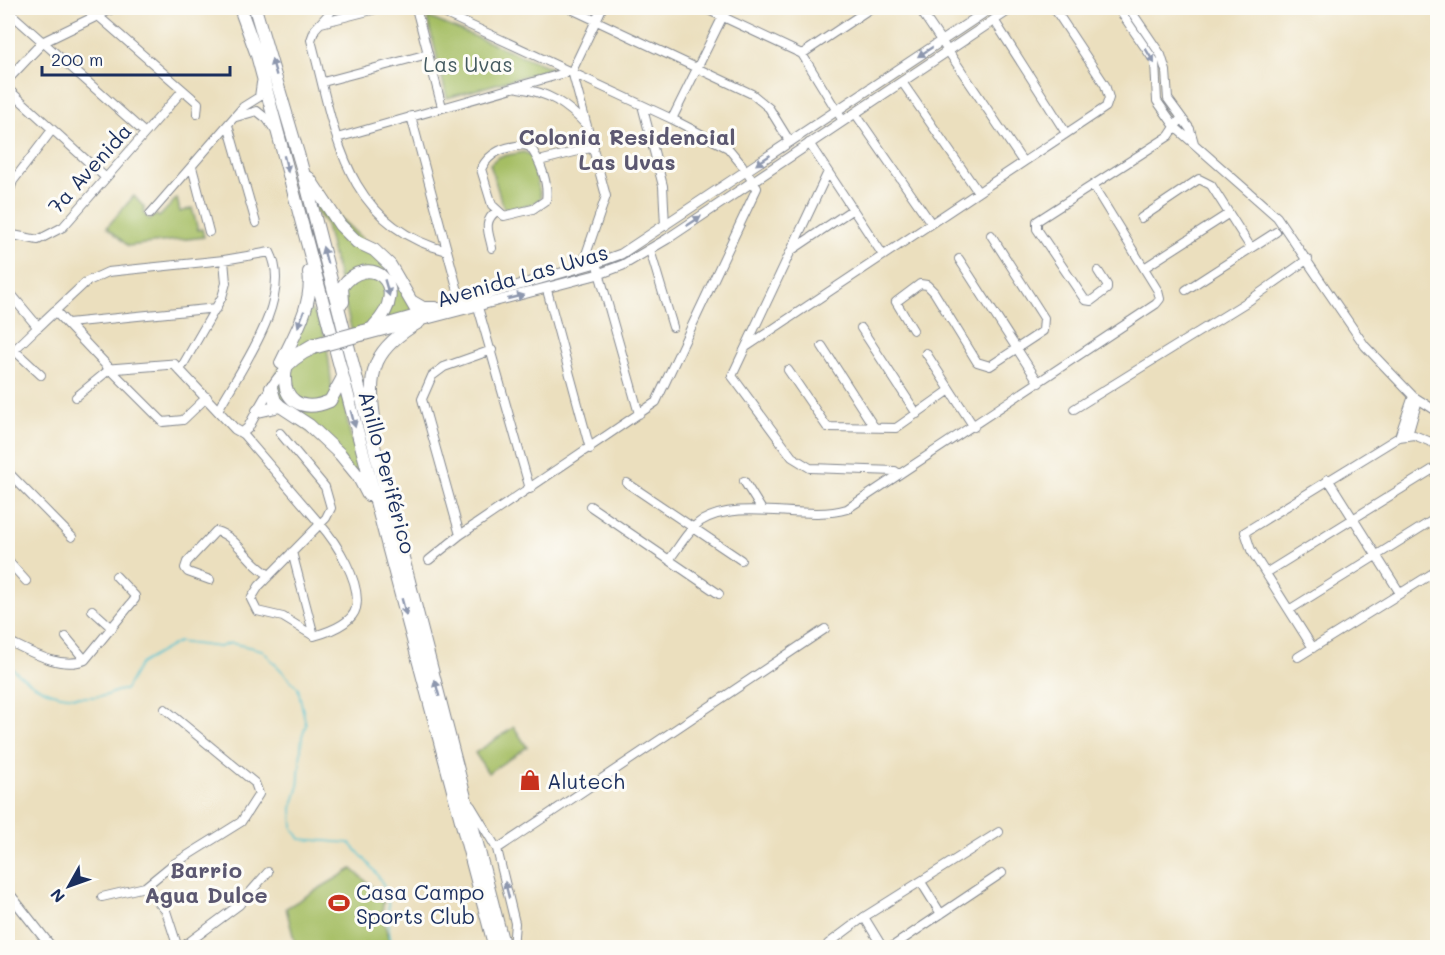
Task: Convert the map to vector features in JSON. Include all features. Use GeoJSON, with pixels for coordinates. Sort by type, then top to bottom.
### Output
{"type":"FeatureCollection","features":[{"type":"Feature","properties":{"kind":"highway","name":"Anillo Periférico"},"geometry":{"type":"LineString","coordinates":[[240,8],[262,72],[495,948]]}},
{"type":"Feature","properties":{"kind":"highway","name":"Anillo Periférico"},"geometry":{"type":"LineString","coordinates":[[255,8],[301,164],[504,948]]}},
{"type":"Feature","properties":{"kind":"highway"},"geometry":{"type":"LineString","coordinates":[[301,164],[332,214],[357,242],[382,257],[411,301],[418,317],[384,349],[373,370],[370,383],[382,479]]}},
{"type":"Feature","properties":{"kind":"highway"},"geometry":{"type":"LineString","coordinates":[[306,241],[311,281],[308,300],[283,366],[286,387],[297,404],[307,407],[330,401],[342,379]]}},
{"type":"Feature","properties":{"kind":"highway"},"geometry":{"type":"LineString","coordinates":[[344,327],[342,288],[355,274],[367,272],[383,277],[390,292],[387,310],[367,332]]}},
{"type":"Feature","properties":{"kind":"highway"},"geometry":{"type":"LineString","coordinates":[[411,301],[423,308],[435,308]]}},
{"type":"Feature","properties":{"kind":"highway"},"geometry":{"type":"LineString","coordinates":[[271,388],[275,401],[280,406],[315,429],[340,454],[358,476],[379,514]]}},
{"type":"Feature","properties":{"kind":"highway"},"geometry":{"type":"LineString","coordinates":[[258,411],[280,406]]}},
{"type":"Feature","properties":{"kind":"street"},"geometry":{"type":"LineString","coordinates":[[8,79],[43,42],[113,8]]}},
{"type":"Feature","properties":{"kind":"street"},"geometry":{"type":"LineString","coordinates":[[334,8],[320,23],[311,40],[344,162],[357,187],[381,216],[420,242],[447,251]]}},
{"type":"Feature","properties":{"kind":"street"},"geometry":{"type":"LineString","coordinates":[[320,23],[380,8]]}},
{"type":"Feature","properties":{"kind":"street"},"geometry":{"type":"LineString","coordinates":[[416,8],[442,107]]}},
{"type":"Feature","properties":{"kind":"street"},"geometry":{"type":"LineString","coordinates":[[429,560],[460,535],[590,449],[656,402],[757,188],[728,148],[572,71],[433,8]]}},
{"type":"Feature","properties":{"kind":"street"},"geometry":{"type":"LineString","coordinates":[[569,8],[752,94],[769,108],[790,142]]}},
{"type":"Feature","properties":{"kind":"street"},"geometry":{"type":"LineString","coordinates":[[582,266],[606,196],[572,71],[602,8]]}},
{"type":"Feature","properties":{"kind":"street"},"geometry":{"type":"LineString","coordinates":[[704,8],[802,54],[843,121]]}},
{"type":"Feature","properties":{"kind":"street"},"geometry":{"type":"LineString","coordinates":[[672,119],[727,8]]}},
{"type":"Feature","properties":{"kind":"street"},"geometry":{"type":"LineString","coordinates":[[802,54],[871,8]]}},
{"type":"Feature","properties":{"kind":"street"},"geometry":{"type":"LineString","coordinates":[[919,8],[1023,162]]}},
{"type":"Feature","properties":{"kind":"street","name":"Avenida Las Uvas"},"geometry":{"type":"LineString","coordinates":[[242,433],[248,428],[292,353],[477,302],[621,254],[665,226],[744,168],[790,142],[991,8]]}},
{"type":"Feature","properties":{"kind":"street","name":"Avenida Las Uvas"},"geometry":{"type":"LineString","coordinates":[[477,302],[547,290],[624,265],[650,250],[1012,8]]}},
{"type":"Feature","properties":{"kind":"street"},"geometry":{"type":"LineString","coordinates":[[746,346],[1106,107],[1109,98],[1105,85],[1054,8]]}},
{"type":"Feature","properties":{"kind":"street"},"geometry":{"type":"LineString","coordinates":[[1118,8],[1155,62],[1157,101],[1176,128],[1277,217],[1308,259],[1365,346],[1415,398],[1437,412]]}},
{"type":"Feature","properties":{"kind":"street"},"geometry":{"type":"LineString","coordinates":[[1129,8],[1164,61],[1168,99],[1194,136],[1194,142]]}},
{"type":"Feature","properties":{"kind":"street"},"geometry":{"type":"LineString","coordinates":[[8,11],[145,133]]}},
{"type":"Feature","properties":{"kind":"street"},"geometry":{"type":"LineString","coordinates":[[97,15],[198,103],[197,114]]}},
{"type":"Feature","properties":{"kind":"street"},"geometry":{"type":"LineString","coordinates":[[994,20],[1066,133]]}},
{"type":"Feature","properties":{"kind":"street"},"geometry":{"type":"LineString","coordinates":[[322,82],[428,54]]}},
{"type":"Feature","properties":{"kind":"street"},"geometry":{"type":"LineString","coordinates":[[337,138],[572,71]]}},
{"type":"Feature","properties":{"kind":"street"},"geometry":{"type":"LineString","coordinates":[[262,72],[259,97],[262,114],[280,141]]}},
{"type":"Feature","properties":{"kind":"street"},"geometry":{"type":"LineString","coordinates":[[902,82],[978,192]]}},
{"type":"Feature","properties":{"kind":"street"},"geometry":{"type":"LineString","coordinates":[[513,88],[551,96],[572,109],[588,127]]}},
{"type":"Feature","properties":{"kind":"street"},"geometry":{"type":"LineString","coordinates":[[8,89],[106,178]]}},
{"type":"Feature","properties":{"kind":"street","name":"7a Avenida"},"geometry":{"type":"LineString","coordinates":[[8,234],[38,240],[63,227],[183,90]]}},
{"type":"Feature","properties":{"kind":"street"},"geometry":{"type":"LineString","coordinates":[[150,214],[234,118],[259,97]]}},
{"type":"Feature","properties":{"kind":"street"},"geometry":{"type":"LineString","coordinates":[[642,105],[663,186],[665,226]]}},
{"type":"Feature","properties":{"kind":"street"},"geometry":{"type":"LineString","coordinates":[[234,118],[253,111],[262,114]]}},
{"type":"Feature","properties":{"kind":"street"},"geometry":{"type":"LineString","coordinates":[[855,113],[931,223]]}},
{"type":"Feature","properties":{"kind":"street"},"geometry":{"type":"LineString","coordinates":[[411,116],[462,306]]}},
{"type":"Feature","properties":{"kind":"street"},"geometry":{"type":"LineString","coordinates":[[1098,271],[1107,289],[1091,301],[1084,300],[1037,229],[1037,222],[1083,190],[1094,187],[1170,136],[1180,117]]}},
{"type":"Feature","properties":{"kind":"street"},"geometry":{"type":"LineString","coordinates":[[228,125],[256,223]]}},
{"type":"Feature","properties":{"kind":"street"},"geometry":{"type":"LineString","coordinates":[[8,196],[13,181],[52,130]]}},
{"type":"Feature","properties":{"kind":"street"},"geometry":{"type":"LineString","coordinates":[[809,143],[883,255]]}},
{"type":"Feature","properties":{"kind":"street"},"geometry":{"type":"LineString","coordinates":[[524,145],[530,147],[538,161],[547,193],[546,200],[533,209],[504,216],[496,211],[481,169],[487,158],[495,152],[524,145]]}},
{"type":"Feature","properties":{"kind":"street"},"geometry":{"type":"LineString","coordinates":[[538,161],[594,147]]}},
{"type":"Feature","properties":{"kind":"street"},"geometry":{"type":"LineString","coordinates":[[192,167],[209,232]]}},
{"type":"Feature","properties":{"kind":"street"},"geometry":{"type":"LineString","coordinates":[[828,172],[732,376],[798,462],[810,468],[895,471],[899,474]]}},
{"type":"Feature","properties":{"kind":"street"},"geometry":{"type":"LineString","coordinates":[[1141,218],[1199,179],[1211,185],[1251,248]]}},
{"type":"Feature","properties":{"kind":"street"},"geometry":{"type":"LineString","coordinates":[[669,560],[701,521],[725,513],[762,510],[836,513],[848,509],[1156,304],[1160,299],[1158,291],[1094,187]]}},
{"type":"Feature","properties":{"kind":"street"},"geometry":{"type":"LineString","coordinates":[[791,251],[853,209]]}},
{"type":"Feature","properties":{"kind":"street"},"geometry":{"type":"LineString","coordinates":[[492,248],[486,222],[496,211]]}},
{"type":"Feature","properties":{"kind":"street"},"geometry":{"type":"LineString","coordinates":[[1144,268],[1228,214]]}},
{"type":"Feature","properties":{"kind":"street"},"geometry":{"type":"LineString","coordinates":[[1186,290],[1276,232]]}},
{"type":"Feature","properties":{"kind":"street"},"geometry":{"type":"LineString","coordinates":[[913,330],[896,302],[920,284],[927,285],[978,362],[990,366],[1043,331],[1044,318],[991,235]]}},
{"type":"Feature","properties":{"kind":"street"},"geometry":{"type":"LineString","coordinates":[[650,250],[673,327]]}},
{"type":"Feature","properties":{"kind":"street"},"geometry":{"type":"LineString","coordinates":[[41,375],[10,353],[86,282],[108,272],[224,260],[270,252],[276,274],[272,309],[218,410]]}},
{"type":"Feature","properties":{"kind":"street"},"geometry":{"type":"LineString","coordinates":[[959,259],[1039,383]]}},
{"type":"Feature","properties":{"kind":"street"},"geometry":{"type":"LineString","coordinates":[[1074,409],[1250,300],[1308,259]]}},
{"type":"Feature","properties":{"kind":"street"},"geometry":{"type":"LineString","coordinates":[[181,368],[217,308],[226,283],[224,260]]}},
{"type":"Feature","properties":{"kind":"street"},"geometry":{"type":"LineString","coordinates":[[596,264],[639,414]]}},
{"type":"Feature","properties":{"kind":"street"},"geometry":{"type":"LineString","coordinates":[[547,290],[590,449]]}},
{"type":"Feature","properties":{"kind":"street"},"geometry":{"type":"LineString","coordinates":[[8,291],[38,327]]}},
{"type":"Feature","properties":{"kind":"street"},"geometry":{"type":"LineString","coordinates":[[477,302],[530,489]]}},
{"type":"Feature","properties":{"kind":"street","name":"Avenida Las Uvas"},"geometry":{"type":"LineString","coordinates":[[418,317],[435,308],[462,306]]}},
{"type":"Feature","properties":{"kind":"street"},"geometry":{"type":"LineString","coordinates":[[68,323],[217,308]]}},
{"type":"Feature","properties":{"kind":"street"},"geometry":{"type":"LineString","coordinates":[[55,311],[163,422],[183,420],[207,397]]}},
{"type":"Feature","properties":{"kind":"street"},"geometry":{"type":"LineString","coordinates":[[861,328],[917,414]]}},
{"type":"Feature","properties":{"kind":"street"},"geometry":{"type":"LineString","coordinates":[[822,346],[874,428]]}},
{"type":"Feature","properties":{"kind":"street"},"geometry":{"type":"LineString","coordinates":[[460,535],[422,399],[432,376],[444,367],[492,350]]}},
{"type":"Feature","properties":{"kind":"street"},"geometry":{"type":"LineString","coordinates":[[926,353],[974,427]]}},
{"type":"Feature","properties":{"kind":"street"},"geometry":{"type":"LineString","coordinates":[[76,398],[110,369],[169,363],[181,368],[242,433],[338,545],[346,561],[357,607],[352,615],[338,627],[315,636]]}},
{"type":"Feature","properties":{"kind":"street"},"geometry":{"type":"LineString","coordinates":[[788,370],[827,427],[896,428],[950,390]]}},
{"type":"Feature","properties":{"kind":"street"},"geometry":{"type":"LineString","coordinates":[[1408,435],[1415,398]]}},
{"type":"Feature","properties":{"kind":"street"},"geometry":{"type":"LineString","coordinates":[[1399,437],[1415,398]]}},
{"type":"Feature","properties":{"kind":"street"},"geometry":{"type":"LineString","coordinates":[[280,433],[329,494],[330,513],[259,586],[251,599],[257,611],[283,617],[315,636]]}},
{"type":"Feature","properties":{"kind":"street"},"geometry":{"type":"LineString","coordinates":[[1313,648],[1251,550],[1245,532],[1399,437],[1408,435],[1425,438],[1437,445]]}},
{"type":"Feature","properties":{"kind":"street"},"geometry":{"type":"LineString","coordinates":[[1266,573],[1437,466]]}},
{"type":"Feature","properties":{"kind":"street"},"geometry":{"type":"LineString","coordinates":[[8,472],[72,537]]}},
{"type":"Feature","properties":{"kind":"street"},"geometry":{"type":"LineString","coordinates":[[1328,479],[1400,594]]}},
{"type":"Feature","properties":{"kind":"street"},"geometry":{"type":"LineString","coordinates":[[744,481],[762,510]]}},
{"type":"Feature","properties":{"kind":"street"},"geometry":{"type":"LineString","coordinates":[[627,483],[741,560]]}},
{"type":"Feature","properties":{"kind":"street"},"geometry":{"type":"LineString","coordinates":[[590,506],[719,594]]}},
{"type":"Feature","properties":{"kind":"street"},"geometry":{"type":"LineString","coordinates":[[1289,610],[1437,517]]}},
{"type":"Feature","properties":{"kind":"street"},"geometry":{"type":"LineString","coordinates":[[210,580],[188,572],[185,568],[187,562],[216,531],[232,542],[261,571],[270,575]]}},
{"type":"Feature","properties":{"kind":"street"},"geometry":{"type":"LineString","coordinates":[[292,552],[315,636]]}},
{"type":"Feature","properties":{"kind":"street"},"geometry":{"type":"LineString","coordinates":[[8,561],[26,581]]}},
{"type":"Feature","properties":{"kind":"street"},"geometry":{"type":"LineString","coordinates":[[1298,657],[1437,570]]}},
{"type":"Feature","properties":{"kind":"street"},"geometry":{"type":"LineString","coordinates":[[8,641],[59,661],[77,663],[85,660],[135,599],[135,596],[116,576]]}},
{"type":"Feature","properties":{"kind":"street"},"geometry":{"type":"LineString","coordinates":[[92,610],[112,628]]}},
{"type":"Feature","properties":{"kind":"street"},"geometry":{"type":"LineString","coordinates":[[497,849],[825,629]]}},
{"type":"Feature","properties":{"kind":"street"},"geometry":{"type":"LineString","coordinates":[[66,637],[85,660]]}},
{"type":"Feature","properties":{"kind":"street"},"geometry":{"type":"LineString","coordinates":[[102,897],[145,888],[172,865],[241,822],[259,794],[255,783],[165,709]]}},
{"type":"Feature","properties":{"kind":"street"},"geometry":{"type":"LineString","coordinates":[[464,795],[497,849],[515,923],[513,948]]}},
{"type":"Feature","properties":{"kind":"street"},"geometry":{"type":"LineString","coordinates":[[828,944],[864,917],[999,832]]}},
{"type":"Feature","properties":{"kind":"street"},"geometry":{"type":"LineString","coordinates":[[145,888],[166,911],[180,948],[239,905],[268,872]]}},
{"type":"Feature","properties":{"kind":"street"},"geometry":{"type":"LineString","coordinates":[[890,948],[1002,873]]}},
{"type":"Feature","properties":{"kind":"street"},"geometry":{"type":"LineString","coordinates":[[921,882],[941,914]]}},
{"type":"Feature","properties":{"kind":"street"},"geometry":{"type":"LineString","coordinates":[[8,892],[52,948]]}},
{"type":"Feature","properties":{"kind":"street"},"geometry":{"type":"LineString","coordinates":[[864,917],[883,948]]}},
{"type":"Feature","properties":{"kind":"street"},"geometry":{"type":"LineString","coordinates":[[95,948],[105,948]]}},
{"type":"Feature","properties":{"kind":"green space","name":"Las Uvas"},"geometry":{"type":"Polygon","coordinates":[[[427,17],[552,68],[447,98],[427,17]]]}},
{"type":"Feature","properties":{"kind":"green space"},"geometry":{"type":"Polygon","coordinates":[[[523,152],[529,154],[532,159],[541,198],[532,204],[507,210],[503,207],[490,164],[498,157],[523,152]]]}},
{"type":"Feature","properties":{"kind":"green space"},"geometry":{"type":"Polygon","coordinates":[[[317,191],[323,202],[374,250],[418,313],[352,332],[325,222],[313,208],[317,191]]]}},
{"type":"Feature","properties":{"kind":"green space"},"geometry":{"type":"Polygon","coordinates":[[[134,196],[144,207],[144,214],[150,220],[156,215],[159,217],[177,198],[180,212],[192,208],[198,230],[202,229],[204,237],[128,246],[107,227],[134,196]]]}},
{"type":"Feature","properties":{"kind":"green space"},"geometry":{"type":"Polygon","coordinates":[[[306,306],[314,313],[324,333],[332,390],[346,392],[346,413],[350,434],[368,474],[358,476],[280,406],[271,388],[306,306]]]}},
{"type":"Feature","properties":{"kind":"green space"},"geometry":{"type":"Polygon","coordinates":[[[514,727],[527,747],[488,773],[475,753],[514,727]]]}},
{"type":"Feature","properties":{"kind":"green space","name":"Casa Campo Sports Club"},"geometry":{"type":"Polygon","coordinates":[[[352,869],[384,897],[382,914],[391,947],[296,947],[286,908],[352,869]]]}},
{"type":"Feature","properties":{"kind":"waterway"},"geometry":{"type":"LineString","coordinates":[[8,665],[40,688],[62,695],[88,697],[103,696],[125,690],[140,664],[178,642],[219,647],[231,643],[262,650],[298,688],[306,725],[302,736],[298,789],[292,808],[293,828],[300,839],[350,843],[372,868],[385,890],[389,933],[393,948]]}},
{"type":"Feature","properties":{"kind":"place","name":"Alutech"},"geometry":{"type":"Point","coordinates":[530,780]}},
{"type":"Feature","properties":{"kind":"place","name":"Casa Campo Sports Club"},"geometry":{"type":"Point","coordinates":[339,903]}},
{"type":"Feature","properties":{"kind":"district","name":"Colonia Residencial Las Uvas"},"geometry":{"type":"Point","coordinates":[627,148]}},
{"type":"Feature","properties":{"kind":"district","name":"Barrio Agua Dulce"},"geometry":{"type":"Point","coordinates":[206,882]}}]}
